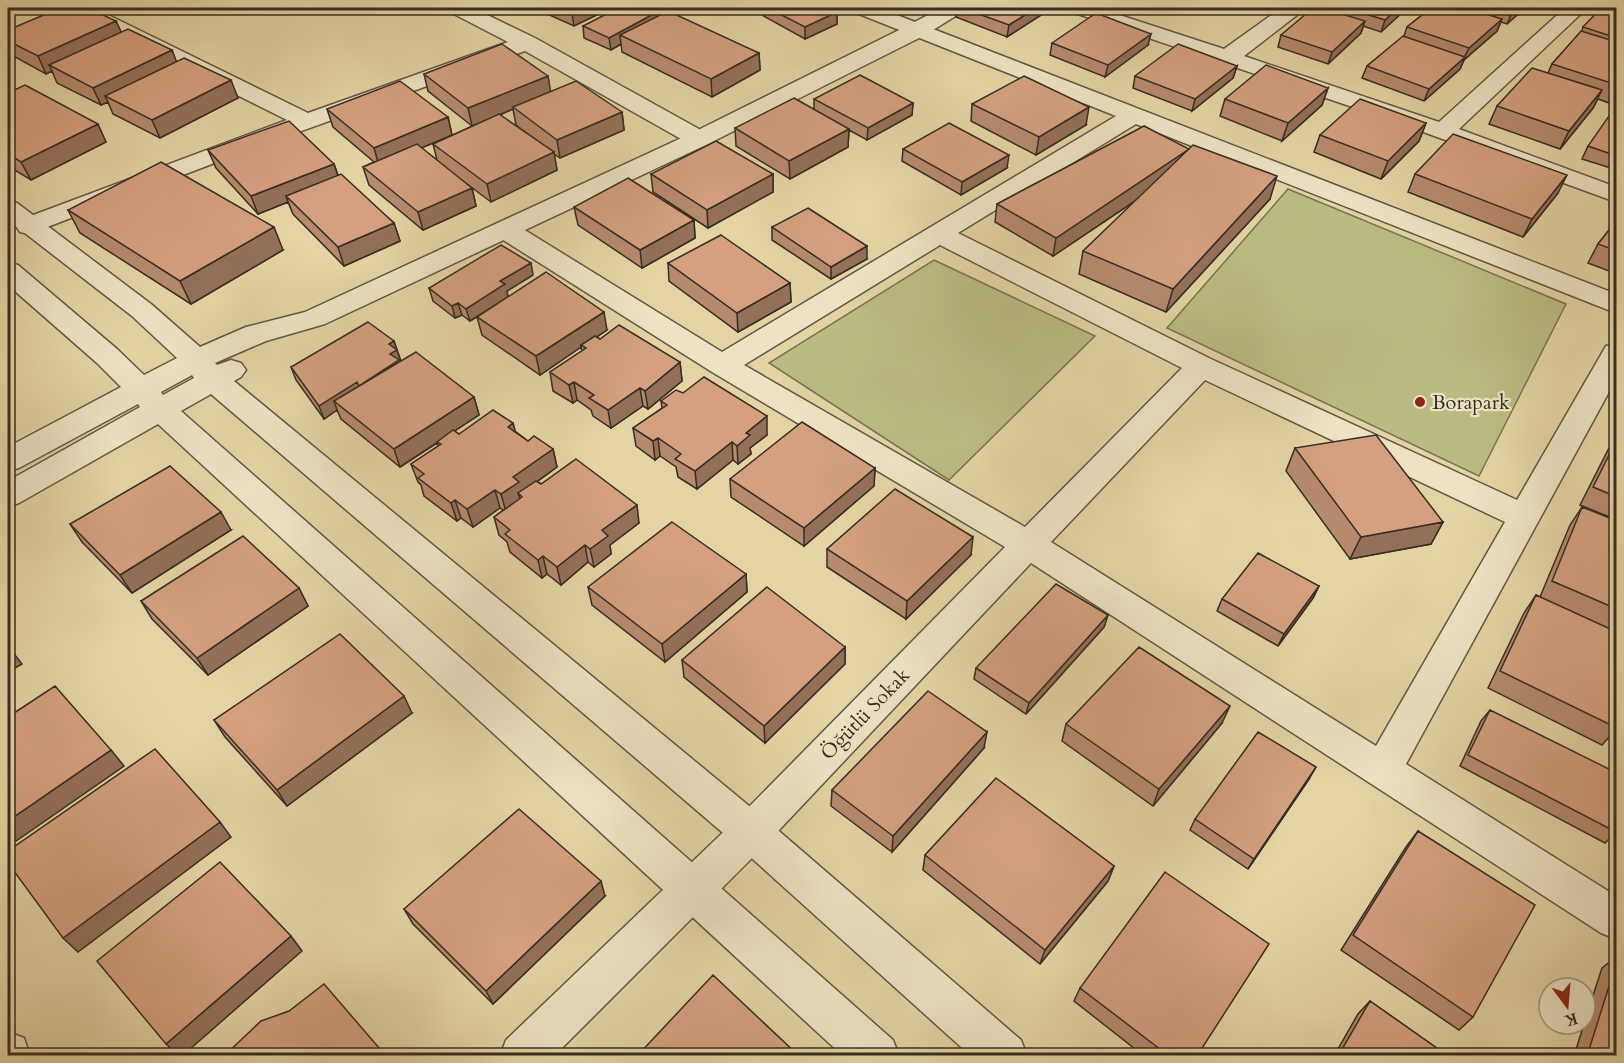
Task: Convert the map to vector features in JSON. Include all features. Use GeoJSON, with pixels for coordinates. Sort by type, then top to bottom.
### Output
{"type":"FeatureCollection","features":[{"type":"Feature","properties":{"kind":"street"},"geometry":{"type":"LineString","coordinates":[[457,8],[527,42],[699,139]]}},
{"type":"Feature","properties":{"kind":"street"},"geometry":{"type":"LineString","coordinates":[[861,8],[1617,304]]}},
{"type":"Feature","properties":{"kind":"street"},"geometry":{"type":"LineString","coordinates":[[8,495],[151,400],[205,370],[284,342],[315,318],[699,139],[917,30],[955,8]]}},
{"type":"Feature","properties":{"kind":"street"},"geometry":{"type":"LineString","coordinates":[[1079,8],[1229,56],[1617,195]]}},
{"type":"Feature","properties":{"kind":"street"},"geometry":{"type":"LineString","coordinates":[[1229,56],[1294,8]]}},
{"type":"Feature","properties":{"kind":"street"},"geometry":{"type":"LineString","coordinates":[[1442,132],[1577,8]]}},
{"type":"Feature","properties":{"kind":"street"},"geometry":{"type":"LineString","coordinates":[[73,11],[308,121]]}},
{"type":"Feature","properties":{"kind":"street"},"geometry":{"type":"LineString","coordinates":[[18,217],[308,121],[527,42]]}},
{"type":"Feature","properties":{"kind":"street"},"geometry":{"type":"LineString","coordinates":[[722,365],[1135,115]]}},
{"type":"Feature","properties":{"kind":"street"},"geometry":{"type":"LineString","coordinates":[[18,217],[158,324],[205,370],[751,832],[1005,1056]]}},
{"type":"Feature","properties":{"kind":"street"},"geometry":{"type":"LineString","coordinates":[[506,230],[722,365],[1029,546],[1617,919]]}},
{"type":"Feature","properties":{"kind":"street"},"geometry":{"type":"LineString","coordinates":[[939,234],[1201,366],[1525,518]]}},
{"type":"Feature","properties":{"kind":"street"},"geometry":{"type":"LineString","coordinates":[[8,271],[98,349],[151,400],[877,1056]]}},
{"type":"Feature","properties":{"kind":"street"},"geometry":{"type":"LineString","coordinates":[[1383,769],[1617,353]]}},
{"type":"Feature","properties":{"kind":"street","name":"Öğütlü Sokak"},"geometry":{"type":"LineString","coordinates":[[522,1056],[751,832],[1201,366]]}},
{"type":"Feature","properties":{"kind":"street"},"geometry":{"type":"LineString","coordinates":[[8,460],[151,400]]}},
{"type":"Feature","properties":{"kind":"green space","name":"Borapark"},"geometry":{"type":"Polygon","coordinates":[[[1288,189],[1566,304],[1479,476],[1167,328],[1288,189]]]}},
{"type":"Feature","properties":{"kind":"green space"},"geometry":{"type":"Polygon","coordinates":[[[934,260],[1095,336],[949,480],[769,363],[934,260]]]}},
{"type":"Feature","properties":{"kind":"building"},"geometry":{"type":"Polygon","coordinates":[[[60,8],[88,8],[116,21],[38,56],[8,41],[8,30],[60,8]]]}},
{"type":"Feature","properties":{"kind":"building"},"geometry":{"type":"Polygon","coordinates":[[[557,8],[586,8],[572,14],[557,8]]]}},
{"type":"Feature","properties":{"kind":"building"},"geometry":{"type":"Polygon","coordinates":[[[618,8],[650,8],[659,11],[609,38],[583,26],[618,8]]]}},
{"type":"Feature","properties":{"kind":"building"},"geometry":{"type":"Polygon","coordinates":[[[768,8],[829,8],[837,12],[805,27],[768,8]]]}},
{"type":"Feature","properties":{"kind":"building"},"geometry":{"type":"Polygon","coordinates":[[[962,8],[1036,8],[1009,25],[962,8]]]}},
{"type":"Feature","properties":{"kind":"building"},"geometry":{"type":"Polygon","coordinates":[[[1313,8],[1322,8],[1365,21],[1332,52],[1281,35],[1313,8]]]}},
{"type":"Feature","properties":{"kind":"building"},"geometry":{"type":"Polygon","coordinates":[[[1346,8],[1398,8],[1385,20],[1346,8]]]}},
{"type":"Feature","properties":{"kind":"building"},"geometry":{"type":"Polygon","coordinates":[[[1431,8],[1467,8],[1502,19],[1469,48],[1407,27],[1431,8]]]}},
{"type":"Feature","properties":{"kind":"building"},"geometry":{"type":"Polygon","coordinates":[[[1498,8],[1517,8],[1512,12],[1498,8]]]}},
{"type":"Feature","properties":{"kind":"building"},"geometry":{"type":"Polygon","coordinates":[[[1601,8],[1617,8],[1617,38],[1583,27],[1601,8]]]}},
{"type":"Feature","properties":{"kind":"building"},"geometry":{"type":"Polygon","coordinates":[[[668,11],[759,53],[711,79],[620,35],[668,11]]]}},
{"type":"Feature","properties":{"kind":"building"},"geometry":{"type":"Polygon","coordinates":[[[1096,13],[1151,34],[1108,65],[1052,43],[1096,13]]]}},
{"type":"Feature","properties":{"kind":"building"},"geometry":{"type":"Polygon","coordinates":[[[128,29],[172,50],[93,88],[49,65],[128,29]]]}},
{"type":"Feature","properties":{"kind":"building"},"geometry":{"type":"Polygon","coordinates":[[[1581,31],[1617,42],[1617,85],[1552,64],[1581,31]]]}},
{"type":"Feature","properties":{"kind":"building"},"geometry":{"type":"Polygon","coordinates":[[[1403,36],[1465,57],[1429,89],[1367,66],[1403,36]]]}},
{"type":"Feature","properties":{"kind":"building"},"geometry":{"type":"Polygon","coordinates":[[[502,44],[548,76],[468,108],[424,74],[502,44]]]}},
{"type":"Feature","properties":{"kind":"building"},"geometry":{"type":"Polygon","coordinates":[[[1178,44],[1237,66],[1195,99],[1135,76],[1178,44]]]}},
{"type":"Feature","properties":{"kind":"building"},"geometry":{"type":"Polygon","coordinates":[[[184,58],[231,80],[152,120],[105,96],[184,58]]]}},
{"type":"Feature","properties":{"kind":"building"},"geometry":{"type":"Polygon","coordinates":[[[1266,65],[1328,88],[1288,123],[1225,99],[1266,65]]]}},
{"type":"Feature","properties":{"kind":"building"},"geometry":{"type":"Polygon","coordinates":[[[1532,68],[1602,90],[1569,131],[1497,106],[1532,68]]]}},
{"type":"Feature","properties":{"kind":"building"},"geometry":{"type":"Polygon","coordinates":[[[860,75],[913,103],[868,128],[814,99],[860,75]]]}},
{"type":"Feature","properties":{"kind":"building"},"geometry":{"type":"Polygon","coordinates":[[[1024,76],[1089,107],[1039,137],[972,104],[1024,76]]]}},
{"type":"Feature","properties":{"kind":"building"},"geometry":{"type":"Polygon","coordinates":[[[400,81],[448,117],[374,148],[327,109],[400,81]]]}},
{"type":"Feature","properties":{"kind":"building"},"geometry":{"type":"Polygon","coordinates":[[[576,81],[622,112],[557,140],[513,107],[576,81]]]}},
{"type":"Feature","properties":{"kind":"building"},"geometry":{"type":"Polygon","coordinates":[[[25,85],[98,124],[21,162],[8,154],[8,93],[25,85]]]}},
{"type":"Feature","properties":{"kind":"building"},"geometry":{"type":"Polygon","coordinates":[[[794,98],[849,129],[789,161],[735,128],[794,98]]]}},
{"type":"Feature","properties":{"kind":"building"},"geometry":{"type":"Polygon","coordinates":[[[1360,99],[1426,123],[1388,161],[1320,135],[1360,99]]]}},
{"type":"Feature","properties":{"kind":"building"},"geometry":{"type":"Polygon","coordinates":[[[499,114],[554,152],[487,184],[433,144],[499,114]]]}},
{"type":"Feature","properties":{"kind":"building"},"geometry":{"type":"Polygon","coordinates":[[[1609,116],[1617,118],[1617,156],[1588,146],[1609,116]]]}},
{"type":"Feature","properties":{"kind":"building"},"geometry":{"type":"Polygon","coordinates":[[[289,121],[334,164],[251,196],[208,150],[289,121]]]}},
{"type":"Feature","properties":{"kind":"building"},"geometry":{"type":"Polygon","coordinates":[[[949,123],[1009,155],[962,182],[903,149],[949,123]]]}},
{"type":"Feature","properties":{"kind":"building"},"geometry":{"type":"Polygon","coordinates":[[[1144,126],[1189,149],[1056,238],[997,204],[1144,126]]]}},
{"type":"Feature","properties":{"kind":"building"},"geometry":{"type":"Polygon","coordinates":[[[1453,134],[1567,175],[1532,219],[1415,174],[1453,134]]]}},
{"type":"Feature","properties":{"kind":"building"},"geometry":{"type":"Polygon","coordinates":[[[716,141],[773,174],[707,210],[651,174],[716,141]]]}},
{"type":"Feature","properties":{"kind":"building"},"geometry":{"type":"Polygon","coordinates":[[[417,144],[472,188],[418,212],[363,167],[417,144]]]}},
{"type":"Feature","properties":{"kind":"building"},"geometry":{"type":"Polygon","coordinates":[[[1193,145],[1277,176],[1173,289],[1083,251],[1193,145]]]}},
{"type":"Feature","properties":{"kind":"building"},"geometry":{"type":"Polygon","coordinates":[[[161,162],[274,227],[180,281],[68,210],[161,162]]]}},
{"type":"Feature","properties":{"kind":"building"},"geometry":{"type":"Polygon","coordinates":[[[341,174],[394,223],[338,247],[286,196],[341,174]]]}},
{"type":"Feature","properties":{"kind":"building"},"geometry":{"type":"Polygon","coordinates":[[[628,178],[694,220],[640,250],[574,207],[628,178]]]}},
{"type":"Feature","properties":{"kind":"building"},"geometry":{"type":"Polygon","coordinates":[[[808,208],[867,246],[831,267],[772,227],[808,208]]]}},
{"type":"Feature","properties":{"kind":"building"},"geometry":{"type":"Polygon","coordinates":[[[1617,220],[1617,251],[1598,244],[1617,220]]]}},
{"type":"Feature","properties":{"kind":"building"},"geometry":{"type":"Polygon","coordinates":[[[721,235],[790,283],[737,313],[668,263],[721,235]]]}},
{"type":"Feature","properties":{"kind":"building"},"geometry":{"type":"Polygon","coordinates":[[[501,245],[531,263],[500,281],[505,284],[466,309],[458,303],[452,306],[429,288],[501,245]]]}},
{"type":"Feature","properties":{"kind":"building"},"geometry":{"type":"Polygon","coordinates":[[[546,272],[604,312],[536,356],[477,317],[546,272]]]}},
{"type":"Feature","properties":{"kind":"building"},"geometry":{"type":"Polygon","coordinates":[[[368,322],[394,341],[389,344],[397,350],[390,354],[399,360],[359,386],[357,382],[319,406],[291,367],[368,322]]]}},
{"type":"Feature","properties":{"kind":"building"},"geometry":{"type":"Polygon","coordinates":[[[619,325],[680,362],[645,391],[640,388],[608,410],[589,398],[594,395],[574,382],[569,385],[550,372],[586,348],[581,345],[595,336],[600,339],[619,325]]]}},
{"type":"Feature","properties":{"kind":"building"},"geometry":{"type":"Polygon","coordinates":[[[416,352],[474,397],[394,449],[334,401],[416,352]]]}},
{"type":"Feature","properties":{"kind":"building"},"geometry":{"type":"Polygon","coordinates":[[[704,377],[767,416],[746,433],[750,435],[737,446],[732,442],[695,471],[675,459],[681,454],[658,438],[653,441],[633,428],[667,405],[661,401],[676,390],[683,393],[704,377]]]}},
{"type":"Feature","properties":{"kind":"building"},"geometry":{"type":"Polygon","coordinates":[[[493,410],[513,423],[508,427],[528,441],[534,436],[553,449],[513,477],[519,482],[501,494],[495,490],[467,509],[455,500],[451,503],[418,478],[424,474],[411,464],[441,444],[437,442],[453,430],[459,434],[493,410]]]}},
{"type":"Feature","properties":{"kind":"building"},"geometry":{"type":"Polygon","coordinates":[[[802,422],[875,468],[804,528],[730,479],[802,422]]]}},
{"type":"Feature","properties":{"kind":"building"},"geometry":{"type":"Polygon","coordinates":[[[1376,435],[1443,522],[1361,537],[1295,448],[1376,435]]]}},
{"type":"Feature","properties":{"kind":"building"},"geometry":{"type":"Polygon","coordinates":[[[1617,439],[1617,497],[1593,487],[1617,439]]]}},
{"type":"Feature","properties":{"kind":"building"},"geometry":{"type":"Polygon","coordinates":[[[576,459],[637,505],[602,530],[608,536],[590,549],[585,545],[557,567],[543,556],[538,560],[505,534],[510,530],[494,517],[522,497],[518,493],[536,481],[541,484],[576,459]]]}},
{"type":"Feature","properties":{"kind":"building"},"geometry":{"type":"Polygon","coordinates":[[[170,466],[221,512],[120,575],[70,524],[170,466]]]}},
{"type":"Feature","properties":{"kind":"building"},"geometry":{"type":"Polygon","coordinates":[[[895,489],[973,537],[907,601],[827,549],[895,489]]]}},
{"type":"Feature","properties":{"kind":"building"},"geometry":{"type":"Polygon","coordinates":[[[1582,507],[1617,521],[1617,609],[1552,581],[1582,507]]]}},
{"type":"Feature","properties":{"kind":"building"},"geometry":{"type":"Polygon","coordinates":[[[672,522],[746,574],[662,644],[588,587],[672,522]]]}},
{"type":"Feature","properties":{"kind":"building"},"geometry":{"type":"Polygon","coordinates":[[[243,536],[299,588],[197,658],[141,601],[243,536]]]}},
{"type":"Feature","properties":{"kind":"building"},"geometry":{"type":"Polygon","coordinates":[[[1258,553],[1319,586],[1284,634],[1222,599],[1258,553]]]}},
{"type":"Feature","properties":{"kind":"building"},"geometry":{"type":"Polygon","coordinates":[[[1056,584],[1108,615],[1029,703],[976,668],[1056,584]]]}},
{"type":"Feature","properties":{"kind":"building"},"geometry":{"type":"Polygon","coordinates":[[[767,587],[845,647],[764,726],[682,660],[767,587]]]}},
{"type":"Feature","properties":{"kind":"building"},"geometry":{"type":"Polygon","coordinates":[[[1536,595],[1617,632],[1617,728],[1500,671],[1536,595]]]}},
{"type":"Feature","properties":{"kind":"building"},"geometry":{"type":"Polygon","coordinates":[[[340,634],[404,696],[277,790],[214,720],[340,634]]]}},
{"type":"Feature","properties":{"kind":"building"},"geometry":{"type":"Polygon","coordinates":[[[1139,647],[1230,706],[1159,789],[1066,724],[1139,647]]]}},
{"type":"Feature","properties":{"kind":"building"},"geometry":{"type":"Polygon","coordinates":[[[55,686],[111,750],[8,821],[8,717],[55,686]]]}},
{"type":"Feature","properties":{"kind":"building"},"geometry":{"type":"Polygon","coordinates":[[[928,691],[987,732],[893,836],[832,790],[928,691]]]}},
{"type":"Feature","properties":{"kind":"building"},"geometry":{"type":"Polygon","coordinates":[[[1490,710],[1617,773],[1616,832],[1468,755],[1490,710]]]}},
{"type":"Feature","properties":{"kind":"building"},"geometry":{"type":"Polygon","coordinates":[[[1258,732],[1316,767],[1254,859],[1195,819],[1258,732]]]}},
{"type":"Feature","properties":{"kind":"building"},"geometry":{"type":"Polygon","coordinates":[[[155,749],[220,822],[63,938],[8,863],[8,851],[155,749]]]}},
{"type":"Feature","properties":{"kind":"building"},"geometry":{"type":"Polygon","coordinates":[[[996,778],[1114,866],[1045,950],[925,855],[996,778]]]}},
{"type":"Feature","properties":{"kind":"building"},"geometry":{"type":"Polygon","coordinates":[[[519,809],[601,881],[486,991],[404,909],[519,809]]]}},
{"type":"Feature","properties":{"kind":"building"},"geometry":{"type":"Polygon","coordinates":[[[1418,831],[1535,905],[1473,1017],[1353,935],[1418,831]]]}},
{"type":"Feature","properties":{"kind":"building"},"geometry":{"type":"Polygon","coordinates":[[[220,862],[291,936],[166,1044],[97,961],[220,862]]]}},
{"type":"Feature","properties":{"kind":"building"},"geometry":{"type":"Polygon","coordinates":[[[1165,872],[1269,944],[1197,1056],[1169,1056],[1080,988],[1165,872]]]}},
{"type":"Feature","properties":{"kind":"building"},"geometry":{"type":"Polygon","coordinates":[[[1617,961],[1617,1056],[1587,1056],[1593,1036],[1597,1036],[1597,1024],[1617,961]]]}},
{"type":"Feature","properties":{"kind":"building"},"geometry":{"type":"Polygon","coordinates":[[[713,975],[799,1056],[637,1056],[713,975]]]}},
{"type":"Feature","properties":{"kind":"building"},"geometry":{"type":"Polygon","coordinates":[[[324,984],[386,1056],[224,1056],[261,1021],[289,1011],[324,984]]]}},
{"type":"Feature","properties":{"kind":"building"},"geometry":{"type":"Polygon","coordinates":[[[1370,1001],[1448,1056],[1338,1056],[1370,1001]]]}},
{"type":"Feature","properties":{"kind":"place","name":"Borapark"},"geometry":{"type":"Point","coordinates":[1420,402]}}]}
